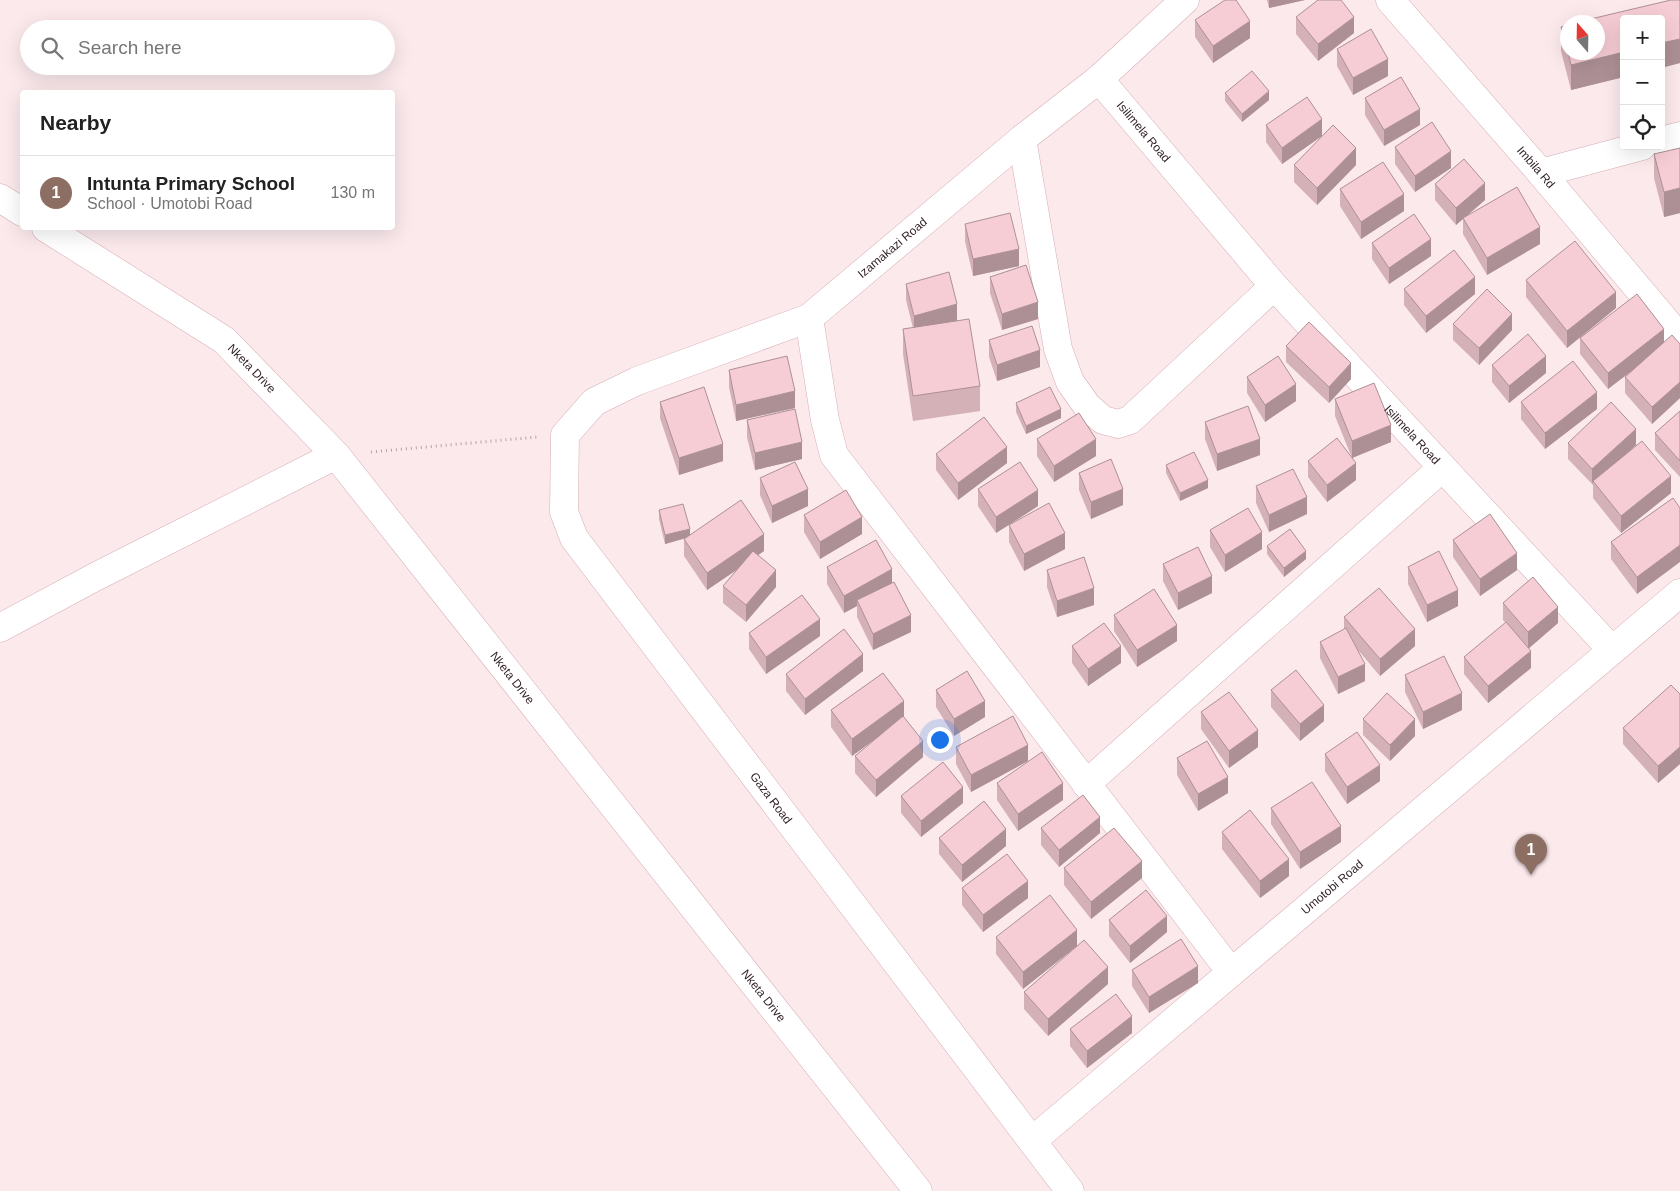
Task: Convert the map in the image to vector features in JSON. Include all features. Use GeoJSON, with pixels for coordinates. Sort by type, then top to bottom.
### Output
{"type":"FeatureCollection","features":[{"type":"Feature","properties":{"kind":"street","name":"Izamakazi Road"},"geometry":{"type":"LineString","coordinates":[[565,435],[594,402],[637,381],[809,318],[1022,139],[1099,79],[1185,0]]}},
{"type":"Feature","properties":{"kind":"street","name":"Imbila Rd"},"geometry":{"type":"LineString","coordinates":[[1390,0],[1541,173],[1680,338]]}},
{"type":"Feature","properties":{"kind":"street","name":"Isilimela Road"},"geometry":{"type":"LineString","coordinates":[[1099,79],[1274,286],[1612,650]]}},
{"type":"Feature","properties":{"kind":"street"},"geometry":{"type":"LineString","coordinates":[[1665,140],[1680,136]]}},
{"type":"Feature","properties":{"kind":"street"},"geometry":{"type":"LineString","coordinates":[[1022,139],[1058,349],[1070,382],[1087,406],[1103,420],[1118,424],[1130,420],[1274,286]]}},
{"type":"Feature","properties":{"kind":"street"},"geometry":{"type":"LineString","coordinates":[[1541,173],[1627,150]]}},
{"type":"Feature","properties":{"kind":"street"},"geometry":{"type":"LineString","coordinates":[[0,198],[20,211]]}},
{"type":"Feature","properties":{"kind":"street","name":"Nketa Drive"},"geometry":{"type":"LineString","coordinates":[[49,230],[224,340],[336,455],[918,1191]]}},
{"type":"Feature","properties":{"kind":"street"},"geometry":{"type":"LineString","coordinates":[[809,318],[825,420],[834,455],[1231,972]]}},
{"type":"Feature","properties":{"kind":"street","name":"Gaza Road"},"geometry":{"type":"LineString","coordinates":[[565,435],[564,512],[574,538],[1032,1141]]}},
{"type":"Feature","properties":{"kind":"street"},"geometry":{"type":"LineString","coordinates":[[0,628],[336,455]]}},
{"type":"Feature","properties":{"kind":"street"},"geometry":{"type":"LineString","coordinates":[[1086,784],[1442,468]]}},
{"type":"Feature","properties":{"kind":"street","name":"Umotobi Road"},"geometry":{"type":"LineString","coordinates":[[1032,1141],[1680,593]]}},
{"type":"Feature","properties":{"kind":"street"},"geometry":{"type":"LineString","coordinates":[[1032,1141],[1070,1191]]}},
{"type":"Feature","properties":{"kind":"path"},"geometry":{"type":"LineString","coordinates":[[336,455],[565,435]]}},
{"type":"Feature","properties":{"kind":"building"},"geometry":{"type":"Polygon","coordinates":[[[1225,0],[1236,0],[1250,21],[1213,46],[1195,20],[1225,0]]]}},
{"type":"Feature","properties":{"kind":"building"},"geometry":{"type":"Polygon","coordinates":[[[1318,0],[1341,0],[1354,17],[1318,44],[1296,17],[1318,0]]]}},
{"type":"Feature","properties":{"kind":"building"},"geometry":{"type":"Polygon","coordinates":[[[1671,0],[1680,0],[1680,39],[1665,42],[1665,15],[1620,15],[1620,53],[1605,57],[1605,16],[1671,0]]]}},
{"type":"Feature","properties":{"kind":"building"},"geometry":{"type":"Polygon","coordinates":[[[1371,29],[1388,59],[1353,78],[1337,49],[1371,29]]]}},
{"type":"Feature","properties":{"kind":"building"},"geometry":{"type":"Polygon","coordinates":[[[1570,60],[1591,60],[1571,65],[1570,60]]]}},
{"type":"Feature","properties":{"kind":"building"},"geometry":{"type":"Polygon","coordinates":[[[1252,71],[1269,91],[1242,114],[1225,93],[1252,71]]]}},
{"type":"Feature","properties":{"kind":"building"},"geometry":{"type":"Polygon","coordinates":[[[1401,77],[1420,109],[1384,130],[1365,98],[1401,77]]]}},
{"type":"Feature","properties":{"kind":"building"},"geometry":{"type":"Polygon","coordinates":[[[1307,97],[1322,119],[1282,148],[1266,125],[1307,97]]]}},
{"type":"Feature","properties":{"kind":"building"},"geometry":{"type":"Polygon","coordinates":[[[1432,122],[1451,151],[1415,176],[1395,147],[1432,122]]]}},
{"type":"Feature","properties":{"kind":"building"},"geometry":{"type":"Polygon","coordinates":[[[1333,125],[1356,148],[1317,188],[1294,165],[1333,125]]]}},
{"type":"Feature","properties":{"kind":"building"},"geometry":{"type":"Polygon","coordinates":[[[1680,148],[1680,188],[1664,192],[1654,154],[1680,148]]]}},
{"type":"Feature","properties":{"kind":"building"},"geometry":{"type":"Polygon","coordinates":[[[1464,159],[1485,183],[1456,208],[1435,184],[1464,159]]]}},
{"type":"Feature","properties":{"kind":"building"},"geometry":{"type":"Polygon","coordinates":[[[1383,162],[1404,194],[1361,222],[1340,189],[1383,162]]]}},
{"type":"Feature","properties":{"kind":"building"},"geometry":{"type":"Polygon","coordinates":[[[1517,187],[1540,227],[1487,258],[1463,218],[1517,187]]]}},
{"type":"Feature","properties":{"kind":"building"},"geometry":{"type":"Polygon","coordinates":[[[1010,213],[1019,249],[973,259],[965,224],[1010,213]]]}},
{"type":"Feature","properties":{"kind":"building"},"geometry":{"type":"Polygon","coordinates":[[[1414,214],[1431,239],[1389,268],[1372,243],[1414,214]]]}},
{"type":"Feature","properties":{"kind":"building"},"geometry":{"type":"Polygon","coordinates":[[[1575,241],[1616,292],[1567,331],[1526,280],[1575,241]]]}},
{"type":"Feature","properties":{"kind":"building"},"geometry":{"type":"Polygon","coordinates":[[[1454,250],[1475,277],[1426,316],[1404,289],[1454,250]]]}},
{"type":"Feature","properties":{"kind":"building"},"geometry":{"type":"Polygon","coordinates":[[[1026,265],[1038,302],[1002,314],[990,277],[1026,265]]]}},
{"type":"Feature","properties":{"kind":"building"},"geometry":{"type":"Polygon","coordinates":[[[949,272],[957,304],[914,316],[906,284],[949,272]]]}},
{"type":"Feature","properties":{"kind":"building"},"geometry":{"type":"Polygon","coordinates":[[[1487,289],[1512,314],[1479,348],[1453,324],[1487,289]]]}},
{"type":"Feature","properties":{"kind":"building"},"geometry":{"type":"Polygon","coordinates":[[[1637,294],[1664,329],[1608,373],[1580,338],[1637,294]]]}},
{"type":"Feature","properties":{"kind":"building"},"geometry":{"type":"Polygon","coordinates":[[[969,319],[980,386],[913,396],[903,329],[969,319]]]}},
{"type":"Feature","properties":{"kind":"building"},"geometry":{"type":"Polygon","coordinates":[[[1309,322],[1351,363],[1329,387],[1286,346],[1309,322]]]}},
{"type":"Feature","properties":{"kind":"building"},"geometry":{"type":"Polygon","coordinates":[[[1032,326],[1040,350],[997,365],[989,340],[1032,326]]]}},
{"type":"Feature","properties":{"kind":"building"},"geometry":{"type":"Polygon","coordinates":[[[1528,334],[1546,356],[1509,386],[1492,365],[1528,334]]]}},
{"type":"Feature","properties":{"kind":"building"},"geometry":{"type":"Polygon","coordinates":[[[1672,335],[1680,344],[1680,382],[1652,407],[1625,377],[1672,335]]]}},
{"type":"Feature","properties":{"kind":"building"},"geometry":{"type":"Polygon","coordinates":[[[787,356],[795,391],[736,405],[729,370],[787,356]]]}},
{"type":"Feature","properties":{"kind":"building"},"geometry":{"type":"Polygon","coordinates":[[[1278,356],[1296,384],[1265,405],[1247,377],[1278,356]]]}},
{"type":"Feature","properties":{"kind":"building"},"geometry":{"type":"Polygon","coordinates":[[[1573,361],[1597,392],[1545,433],[1521,402],[1573,361]]]}},
{"type":"Feature","properties":{"kind":"building"},"geometry":{"type":"Polygon","coordinates":[[[1374,383],[1391,425],[1352,441],[1335,399],[1374,383]]]}},
{"type":"Feature","properties":{"kind":"building"},"geometry":{"type":"Polygon","coordinates":[[[704,387],[723,444],[679,458],[660,402],[704,387]]]}},
{"type":"Feature","properties":{"kind":"building"},"geometry":{"type":"Polygon","coordinates":[[[1050,387],[1061,409],[1026,426],[1016,403],[1050,387]]]}},
{"type":"Feature","properties":{"kind":"building"},"geometry":{"type":"Polygon","coordinates":[[[1611,402],[1636,429],[1592,469],[1568,443],[1611,402]]]}},
{"type":"Feature","properties":{"kind":"building"},"geometry":{"type":"Polygon","coordinates":[[[1248,406],[1260,439],[1217,454],[1205,422],[1248,406]]]}},
{"type":"Feature","properties":{"kind":"building"},"geometry":{"type":"Polygon","coordinates":[[[795,409],[802,442],[755,453],[747,420],[795,409]]]}},
{"type":"Feature","properties":{"kind":"building"},"geometry":{"type":"Polygon","coordinates":[[[1680,411],[1680,461],[1655,433],[1680,411]]]}},
{"type":"Feature","properties":{"kind":"building"},"geometry":{"type":"Polygon","coordinates":[[[1079,413],[1096,439],[1054,466],[1037,439],[1079,413]]]}},
{"type":"Feature","properties":{"kind":"building"},"geometry":{"type":"Polygon","coordinates":[[[984,417],[1007,447],[958,483],[936,454],[984,417]]]}},
{"type":"Feature","properties":{"kind":"building"},"geometry":{"type":"Polygon","coordinates":[[[1337,438],[1356,463],[1327,485],[1308,461],[1337,438]]]}},
{"type":"Feature","properties":{"kind":"building"},"geometry":{"type":"Polygon","coordinates":[[[1642,441],[1671,476],[1621,516],[1593,481],[1642,441]]]}},
{"type":"Feature","properties":{"kind":"building"},"geometry":{"type":"Polygon","coordinates":[[[1194,452],[1208,480],[1180,493],[1166,465],[1194,452]]]}},
{"type":"Feature","properties":{"kind":"building"},"geometry":{"type":"Polygon","coordinates":[[[1111,459],[1123,489],[1091,502],[1079,473],[1111,459]]]}},
{"type":"Feature","properties":{"kind":"building"},"geometry":{"type":"Polygon","coordinates":[[[795,462],[808,489],[772,506],[760,478],[795,462]]]}},
{"type":"Feature","properties":{"kind":"building"},"geometry":{"type":"Polygon","coordinates":[[[1020,462],[1038,490],[996,517],[978,489],[1020,462]]]}},
{"type":"Feature","properties":{"kind":"building"},"geometry":{"type":"Polygon","coordinates":[[[1293,469],[1307,497],[1269,515],[1256,486],[1293,469]]]}},
{"type":"Feature","properties":{"kind":"building"},"geometry":{"type":"Polygon","coordinates":[[[846,490],[862,517],[820,542],[804,515],[846,490]]]}},
{"type":"Feature","properties":{"kind":"building"},"geometry":{"type":"Polygon","coordinates":[[[1673,498],[1680,508],[1680,545],[1637,577],[1611,542],[1673,498]]]}},
{"type":"Feature","properties":{"kind":"building"},"geometry":{"type":"Polygon","coordinates":[[[741,500],[764,534],[707,573],[684,539],[741,500]]]}},
{"type":"Feature","properties":{"kind":"building"},"geometry":{"type":"Polygon","coordinates":[[[1049,503],[1065,533],[1024,554],[1009,525],[1049,503]]]}},
{"type":"Feature","properties":{"kind":"building"},"geometry":{"type":"Polygon","coordinates":[[[683,504],[690,529],[665,535],[659,510],[683,504]]]}},
{"type":"Feature","properties":{"kind":"building"},"geometry":{"type":"Polygon","coordinates":[[[1248,508],[1262,532],[1225,555],[1210,530],[1248,508]]]}},
{"type":"Feature","properties":{"kind":"building"},"geometry":{"type":"Polygon","coordinates":[[[1490,514],[1517,553],[1480,579],[1453,540],[1490,514]]]}},
{"type":"Feature","properties":{"kind":"building"},"geometry":{"type":"Polygon","coordinates":[[[1290,529],[1306,551],[1284,568],[1267,546],[1290,529]]]}},
{"type":"Feature","properties":{"kind":"building"},"geometry":{"type":"Polygon","coordinates":[[[876,540],[892,569],[844,596],[827,567],[876,540]]]}},
{"type":"Feature","properties":{"kind":"building"},"geometry":{"type":"Polygon","coordinates":[[[1198,547],[1212,576],[1178,593],[1163,564],[1198,547]]]}},
{"type":"Feature","properties":{"kind":"building"},"geometry":{"type":"Polygon","coordinates":[[[753,551],[776,570],[746,605],[723,586],[753,551]]]}},
{"type":"Feature","properties":{"kind":"building"},"geometry":{"type":"Polygon","coordinates":[[[1439,551],[1458,590],[1427,605],[1408,567],[1439,551]]]}},
{"type":"Feature","properties":{"kind":"building"},"geometry":{"type":"Polygon","coordinates":[[[1084,557],[1094,588],[1057,601],[1047,570],[1084,557]]]}},
{"type":"Feature","properties":{"kind":"building"},"geometry":{"type":"Polygon","coordinates":[[[1533,577],[1558,607],[1528,632],[1503,603],[1533,577]]]}},
{"type":"Feature","properties":{"kind":"building"},"geometry":{"type":"Polygon","coordinates":[[[894,582],[911,615],[873,634],[857,600],[894,582]]]}},
{"type":"Feature","properties":{"kind":"building"},"geometry":{"type":"Polygon","coordinates":[[[1379,588],[1415,629],[1380,659],[1344,617],[1379,588]]]}},
{"type":"Feature","properties":{"kind":"building"},"geometry":{"type":"Polygon","coordinates":[[[1154,589],[1177,625],[1137,650],[1114,615],[1154,589]]]}},
{"type":"Feature","properties":{"kind":"building"},"geometry":{"type":"Polygon","coordinates":[[[802,595],[820,619],[766,657],[749,633],[802,595]]]}},
{"type":"Feature","properties":{"kind":"building"},"geometry":{"type":"Polygon","coordinates":[[[1506,622],[1531,651],[1488,686],[1464,657],[1506,622]]]}},
{"type":"Feature","properties":{"kind":"building"},"geometry":{"type":"Polygon","coordinates":[[[1104,623],[1121,646],[1088,669],[1072,646],[1104,623]]]}},
{"type":"Feature","properties":{"kind":"building"},"geometry":{"type":"Polygon","coordinates":[[[1346,628],[1365,664],[1338,677],[1320,642],[1346,628]]]}},
{"type":"Feature","properties":{"kind":"building"},"geometry":{"type":"Polygon","coordinates":[[[844,629],[863,654],[805,699],[786,674],[844,629]]]}},
{"type":"Feature","properties":{"kind":"building"},"geometry":{"type":"Polygon","coordinates":[[[1444,656],[1462,693],[1423,712],[1405,675],[1444,656]]]}},
{"type":"Feature","properties":{"kind":"building"},"geometry":{"type":"Polygon","coordinates":[[[1296,670],[1324,705],[1300,724],[1271,690],[1296,670]]]}},
{"type":"Feature","properties":{"kind":"building"},"geometry":{"type":"Polygon","coordinates":[[[967,671],[985,701],[954,719],[936,690],[967,671]]]}},
{"type":"Feature","properties":{"kind":"building"},"geometry":{"type":"Polygon","coordinates":[[[883,673],[904,701],[852,739],[831,710],[883,673]]]}},
{"type":"Feature","properties":{"kind":"building"},"geometry":{"type":"Polygon","coordinates":[[[1671,685],[1680,694],[1680,747],[1658,766],[1623,728],[1671,685]]]}},
{"type":"Feature","properties":{"kind":"building"},"geometry":{"type":"Polygon","coordinates":[[[1229,692],[1258,730],[1229,751],[1201,712],[1229,692]]]}},
{"type":"Feature","properties":{"kind":"building"},"geometry":{"type":"Polygon","coordinates":[[[1387,693],[1415,719],[1390,745],[1363,719],[1387,693]]]}},
{"type":"Feature","properties":{"kind":"building"},"geometry":{"type":"Polygon","coordinates":[[[903,716],[923,741],[876,780],[855,756],[903,716]]]}},
{"type":"Feature","properties":{"kind":"building"},"geometry":{"type":"Polygon","coordinates":[[[1013,716],[1028,745],[971,775],[956,747],[1013,716]]]}},
{"type":"Feature","properties":{"kind":"building"},"geometry":{"type":"Polygon","coordinates":[[[1357,732],[1380,765],[1347,787],[1325,754],[1357,732]]]}},
{"type":"Feature","properties":{"kind":"building"},"geometry":{"type":"Polygon","coordinates":[[[1207,741],[1228,777],[1198,794],[1177,758],[1207,741]]]}},
{"type":"Feature","properties":{"kind":"building"},"geometry":{"type":"Polygon","coordinates":[[[1042,752],[1063,783],[1018,814],[997,783],[1042,752]]]}},
{"type":"Feature","properties":{"kind":"building"},"geometry":{"type":"Polygon","coordinates":[[[943,762],[963,787],[921,821],[901,796],[943,762]]]}},
{"type":"Feature","properties":{"kind":"building"},"geometry":{"type":"Polygon","coordinates":[[[1312,782],[1341,826],[1300,852],[1271,808],[1312,782]]]}},
{"type":"Feature","properties":{"kind":"building"},"geometry":{"type":"Polygon","coordinates":[[[1083,795],[1100,817],[1059,850],[1041,828],[1083,795]]]}},
{"type":"Feature","properties":{"kind":"building"},"geometry":{"type":"Polygon","coordinates":[[[984,801],[1006,829],[962,865],[939,838],[984,801]]]}},
{"type":"Feature","properties":{"kind":"building"},"geometry":{"type":"Polygon","coordinates":[[[1250,810],[1289,859],[1260,881],[1222,832],[1250,810]]]}},
{"type":"Feature","properties":{"kind":"building"},"geometry":{"type":"Polygon","coordinates":[[[1114,828],[1142,861],[1091,902],[1064,868],[1114,828]]]}},
{"type":"Feature","properties":{"kind":"building"},"geometry":{"type":"Polygon","coordinates":[[[1007,854],[1028,881],[983,915],[962,888],[1007,854]]]}},
{"type":"Feature","properties":{"kind":"building"},"geometry":{"type":"Polygon","coordinates":[[[1146,890],[1167,916],[1130,946],[1109,920],[1146,890]]]}},
{"type":"Feature","properties":{"kind":"building"},"geometry":{"type":"Polygon","coordinates":[[[1050,895],[1077,930],[1023,972],[996,937],[1050,895]]]}},
{"type":"Feature","properties":{"kind":"building"},"geometry":{"type":"Polygon","coordinates":[[[1181,939],[1198,966],[1149,997],[1132,970],[1181,939]]]}},
{"type":"Feature","properties":{"kind":"building"},"geometry":{"type":"Polygon","coordinates":[[[1084,940],[1108,967],[1048,1019],[1024,992],[1084,940]]]}},
{"type":"Feature","properties":{"kind":"building"},"geometry":{"type":"Polygon","coordinates":[[[1116,994],[1132,1016],[1087,1051],[1070,1029],[1116,994]]]}},
{"type":"Feature","properties":{"kind":"place","name":"Intunta Primary School"},"geometry":{"type":"Point","coordinates":[1531,875]}}]}
